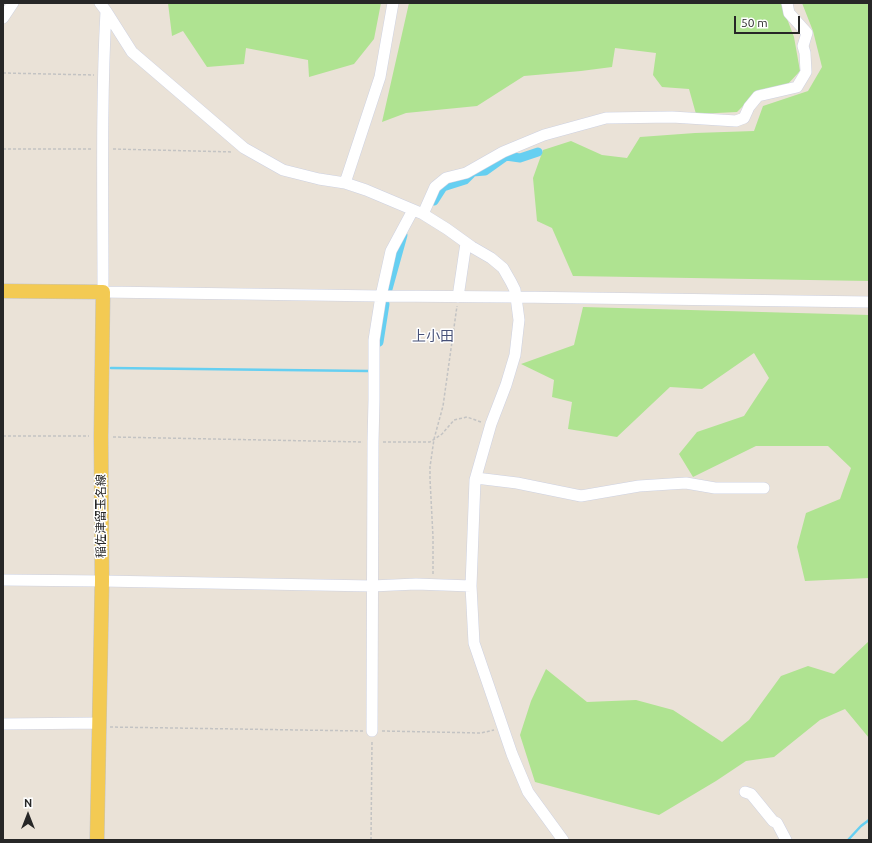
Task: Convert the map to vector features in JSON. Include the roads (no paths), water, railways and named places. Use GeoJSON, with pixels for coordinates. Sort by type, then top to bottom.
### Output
{"type":"FeatureCollection","features":[{"type":"Feature","properties":{"kind":"main road"},"geometry":{"type":"LineString","coordinates":[[3,291],[103,292]]}},
{"type":"Feature","properties":{"kind":"main road","name":"稲佐津留玉名線"},"geometry":{"type":"LineString","coordinates":[[97,840],[102,580],[101,436],[103,292]]}},
{"type":"Feature","properties":{"kind":"street"},"geometry":{"type":"LineString","coordinates":[[3,18],[13,3]]}},
{"type":"Feature","properties":{"kind":"street"},"geometry":{"type":"LineString","coordinates":[[345,183],[380,77],[393,3]]}},
{"type":"Feature","properties":{"kind":"street"},"geometry":{"type":"LineString","coordinates":[[372,731],[374,340],[381,296],[391,251],[435,187],[446,178],[466,172],[503,152],[544,135],[606,118],[672,116],[736,121],[744,118],[758,96],[797,87],[806,72],[803,46],[807,33],[790,13],[787,3]]}},
{"type":"Feature","properties":{"kind":"street"},"geometry":{"type":"LineString","coordinates":[[103,7],[132,52],[244,148],[283,170],[319,179],[345,183],[366,190],[418,212],[447,229],[472,248],[492,258],[503,268],[515,290],[519,320],[515,355],[506,385],[491,424],[475,480],[471,586],[474,643],[503,729],[528,792],[563,840]]}},
{"type":"Feature","properties":{"kind":"street"},"geometry":{"type":"LineString","coordinates":[[103,7],[103,292],[869,302]]}},
{"type":"Feature","properties":{"kind":"street"},"geometry":{"type":"LineString","coordinates":[[458,297],[466,243]]}},
{"type":"Feature","properties":{"kind":"street"},"geometry":{"type":"LineString","coordinates":[[476,478],[517,483],[581,496],[639,486],[686,483],[715,488],[764,488]]}},
{"type":"Feature","properties":{"kind":"street"},"geometry":{"type":"LineString","coordinates":[[3,580],[102,580],[372,586],[416,584],[471,586]]}},
{"type":"Feature","properties":{"kind":"street"},"geometry":{"type":"LineString","coordinates":[[3,724],[97,723],[98,726]]}},
{"type":"Feature","properties":{"kind":"street"},"geometry":{"type":"LineString","coordinates":[[745,792],[751,794],[773,821],[777,823],[786,840]]}},
{"type":"Feature","properties":{"kind":"waterway"},"geometry":{"type":"LineString","coordinates":[[434,201],[443,187],[465,180],[473,172],[485,171],[506,156],[520,158],[538,152]]}},
{"type":"Feature","properties":{"kind":"waterway"},"geometry":{"type":"LineString","coordinates":[[388,289],[403,235]]}},
{"type":"Feature","properties":{"kind":"waterway"},"geometry":{"type":"LineString","coordinates":[[379,342],[385,304]]}},
{"type":"Feature","properties":{"kind":"waterway"},"geometry":{"type":"LineString","coordinates":[[111,368],[368,371]]}},
{"type":"Feature","properties":{"kind":"waterway"},"geometry":{"type":"LineString","coordinates":[[848,840],[869,820]]}},
{"type":"Feature","properties":{"kind":"district","name":"上小田"},"geometry":{"type":"Point","coordinates":[433,336]}}]}
